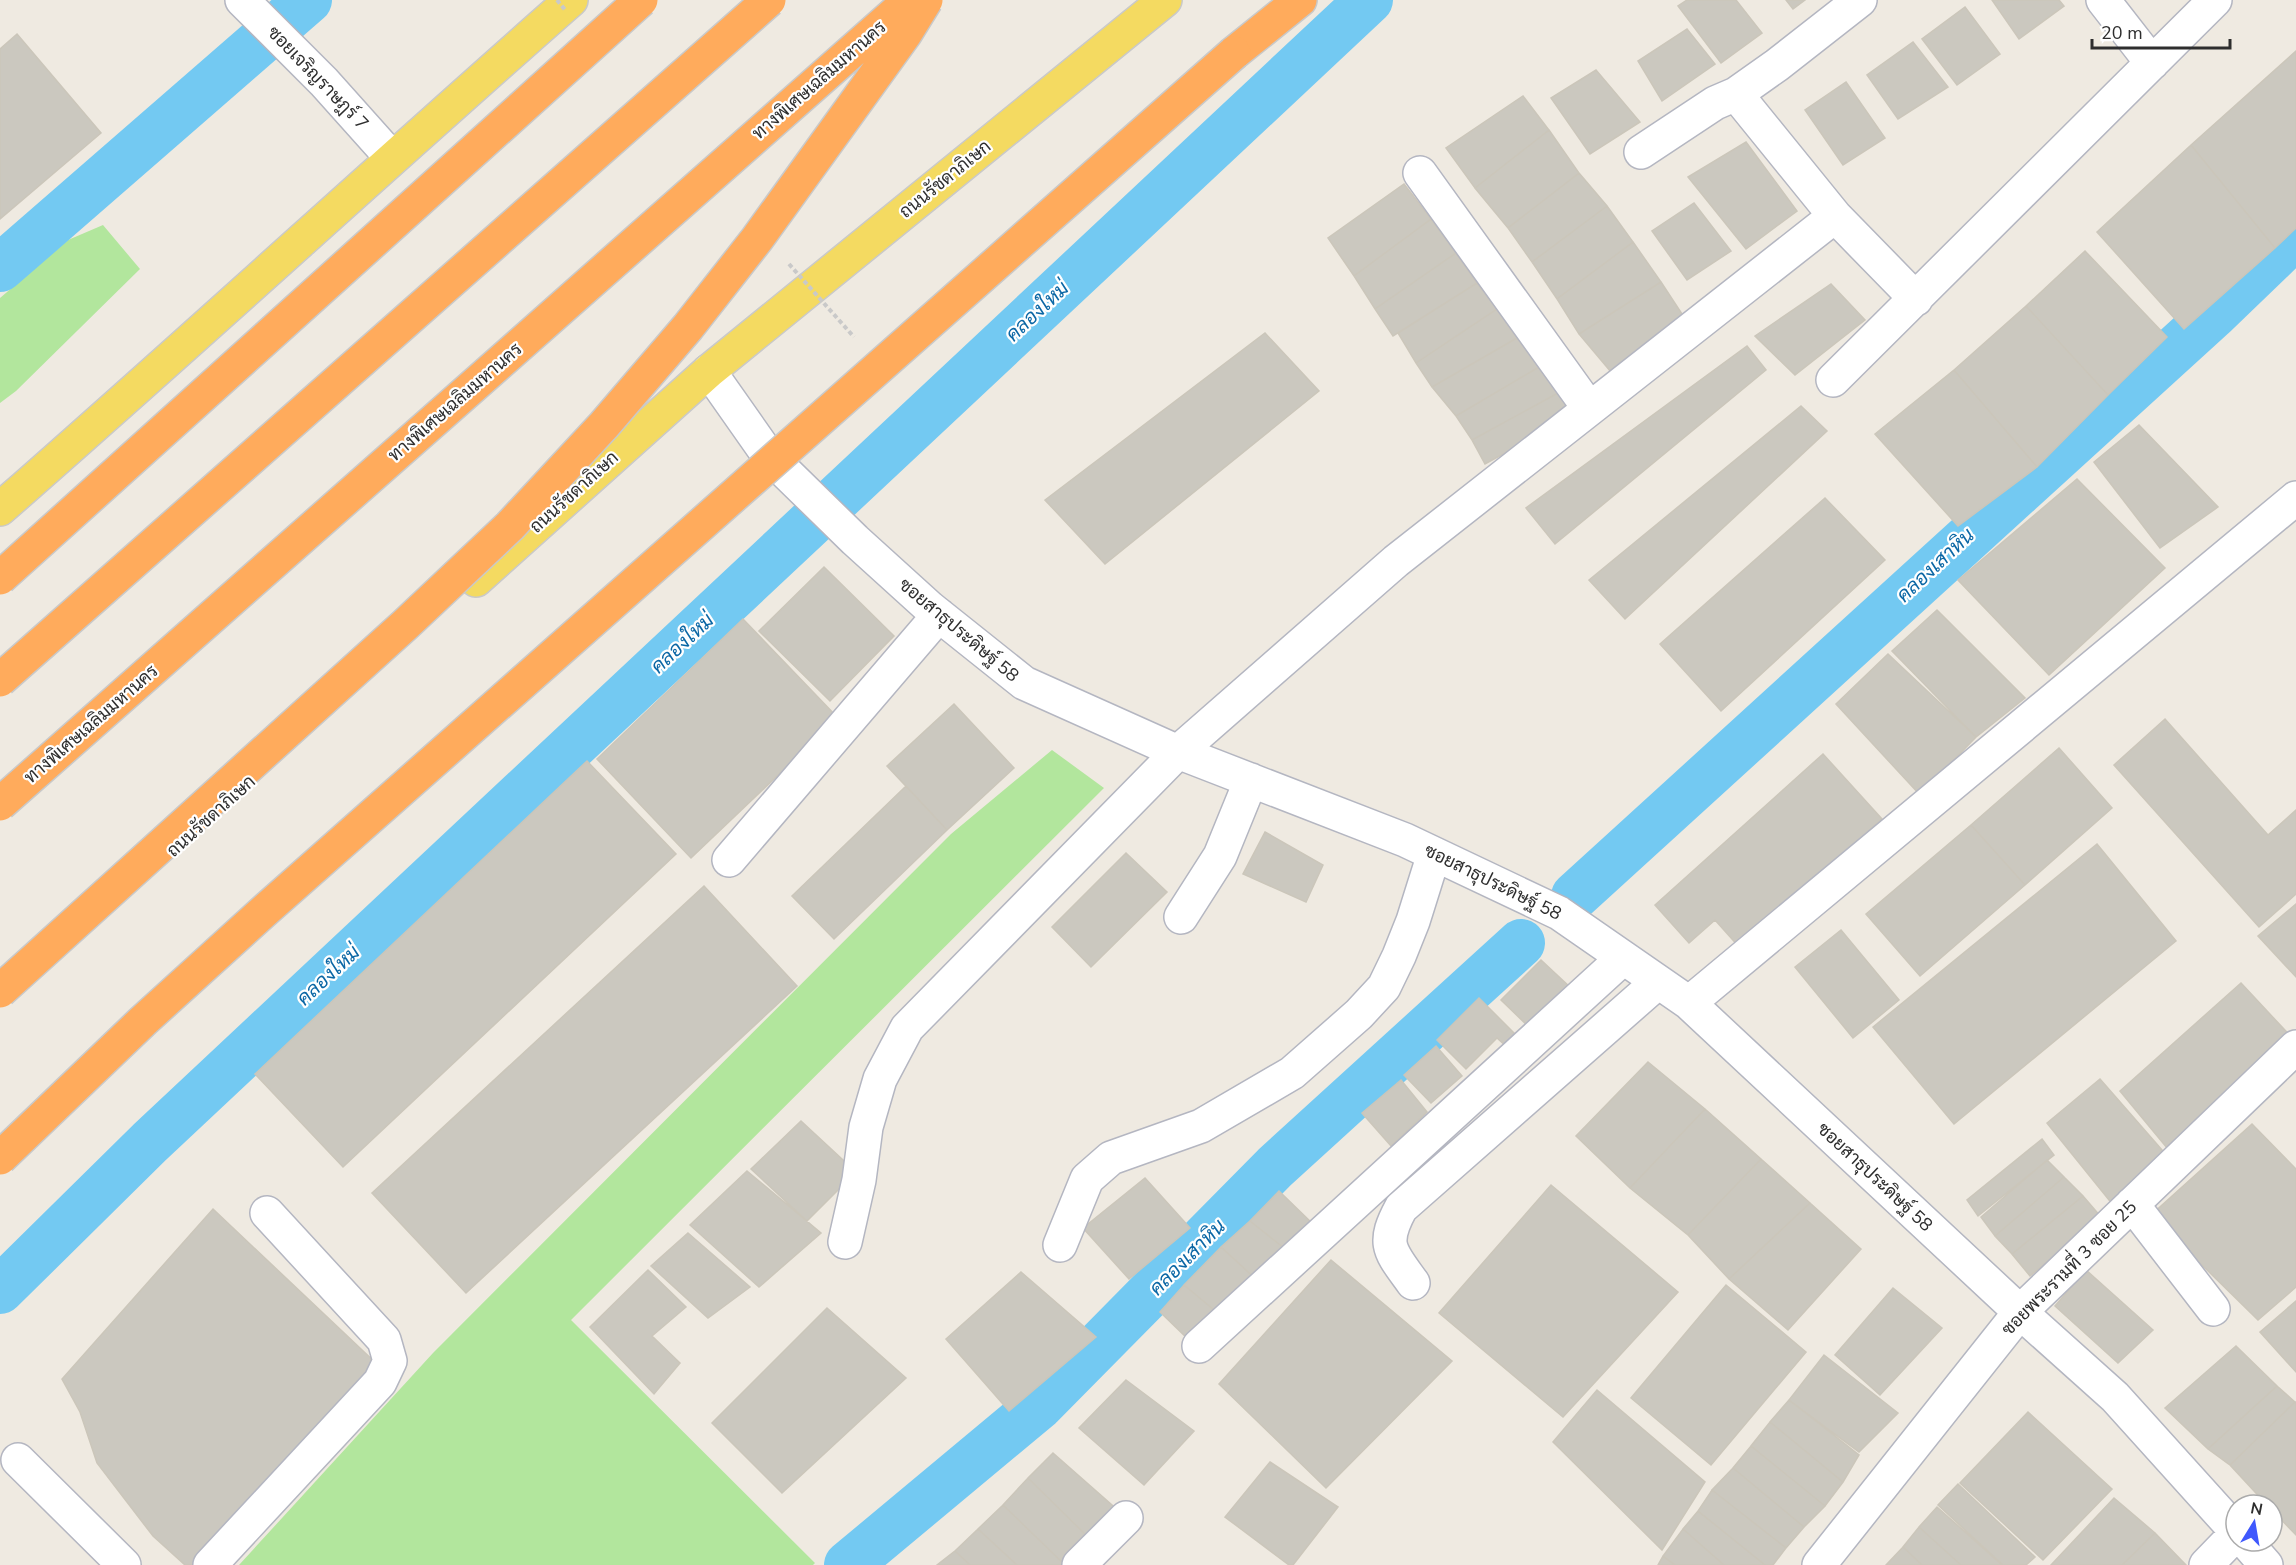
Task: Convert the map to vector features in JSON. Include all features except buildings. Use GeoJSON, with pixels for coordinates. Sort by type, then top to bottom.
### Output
{"type":"FeatureCollection","features":[{"type":"Feature","properties":{"kind":"highway"},"geometry":{"type":"LineString","coordinates":[[0,578],[641,0]]}},
{"type":"Feature","properties":{"kind":"highway"},"geometry":{"type":"LineString","coordinates":[[0,680],[769,0]]}},
{"type":"Feature","properties":{"kind":"highway","name":"ทางพิเศษเฉลิมมหานคร"},"geometry":{"type":"LineString","coordinates":[[0,804],[909,0]]}},
{"type":"Feature","properties":{"kind":"highway"},"geometry":{"type":"LineString","coordinates":[[0,991],[510,526],[604,425],[758,239],[905,34],[926,0]]}},
{"type":"Feature","properties":{"kind":"highway"},"geometry":{"type":"LineString","coordinates":[[1234,53],[1287,0]]}},
{"type":"Feature","properties":{"kind":"highway"},"geometry":{"type":"LineString","coordinates":[[0,1158],[135,1029],[271,905],[1234,53],[1300,0]]}},
{"type":"Feature","properties":{"kind":"main road"},"geometry":{"type":"LineString","coordinates":[[0,509],[571,0]]}},
{"type":"Feature","properties":{"kind":"main road","name":"ถนนรัชดาภิเษก"},"geometry":{"type":"LineString","coordinates":[[0,1005],[709,371],[1166,0]]}},
{"type":"Feature","properties":{"kind":"main road"},"geometry":{"type":"LineString","coordinates":[[0,966],[73,940]]}},
{"type":"Feature","properties":{"kind":"street"},"geometry":{"type":"LineString","coordinates":[[1641,152],[1715,103],[1736,94],[1860,0]]}},
{"type":"Feature","properties":{"kind":"street"},"geometry":{"type":"LineString","coordinates":[[2103,0],[2152,63]]}},
{"type":"Feature","properties":{"kind":"street"},"geometry":{"type":"LineString","coordinates":[[1833,380],[2215,0]]}},
{"type":"Feature","properties":{"kind":"street","name":"ซอยเจริญราษฎร์ 7"},"geometry":{"type":"LineString","coordinates":[[243,1],[324,82],[392,158]]}},
{"type":"Feature","properties":{"kind":"street"},"geometry":{"type":"LineString","coordinates":[[1736,94],[1834,216],[1916,299]]}},
{"type":"Feature","properties":{"kind":"street"},"geometry":{"type":"LineString","coordinates":[[1420,173],[1589,408]]}},
{"type":"Feature","properties":{"kind":"street"},"geometry":{"type":"LineString","coordinates":[[845,1242],[859,1180],[866,1127],[874,1098],[880,1079],[908,1028],[1178,752],[1396,561],[1834,216]]}},
{"type":"Feature","properties":{"kind":"street","name":"ซอยสาธุประดิษฐ์ 58"},"geometry":{"type":"LineString","coordinates":[[709,371],[768,455],[855,540],[939,615],[1024,683],[1178,752],[1405,840],[1559,912],[1689,1003],[2020,1312],[2115,1397],[2224,1520]]}},
{"type":"Feature","properties":{"kind":"street"},"geometry":{"type":"LineString","coordinates":[[1689,1003],[2296,498]]}},
{"type":"Feature","properties":{"kind":"street"},"geometry":{"type":"LineString","coordinates":[[729,860],[939,615]]}},
{"type":"Feature","properties":{"kind":"street"},"geometry":{"type":"LineString","coordinates":[[1181,917],[1220,856],[1251,780]]}},
{"type":"Feature","properties":{"kind":"street"},"geometry":{"type":"LineString","coordinates":[[1060,1245],[1087,1179],[1111,1158],[1201,1126],[1292,1073],[1359,1014],[1384,987],[1399,956],[1413,921],[1434,854]]}},
{"type":"Feature","properties":{"kind":"street"},"geometry":{"type":"LineString","coordinates":[[1199,1346],[1623,958]]}},
{"type":"Feature","properties":{"kind":"street"},"geometry":{"type":"LineString","coordinates":[[1413,1283],[1397,1261],[1389,1240],[1392,1225],[1401,1208],[1658,982]]}},
{"type":"Feature","properties":{"kind":"street","name":"ซอยพระรามที่ 3 ซอย 25"},"geometry":{"type":"LineString","coordinates":[[1819,1565],[2020,1312],[2296,1047]]}},
{"type":"Feature","properties":{"kind":"street"},"geometry":{"type":"LineString","coordinates":[[2132,1204],[2213,1309]]}},
{"type":"Feature","properties":{"kind":"street"},"geometry":{"type":"LineString","coordinates":[[210,1565],[380,1382],[390,1361],[384,1340],[267,1213]]}},
{"type":"Feature","properties":{"kind":"street"},"geometry":{"type":"LineString","coordinates":[[18,1460],[124,1565]]}},
{"type":"Feature","properties":{"kind":"street"},"geometry":{"type":"LineString","coordinates":[[1079,1565],[1126,1518]]}},
{"type":"Feature","properties":{"kind":"street"},"geometry":{"type":"LineString","coordinates":[[2206,1565],[2224,1546]]}},
{"type":"Feature","properties":{"kind":"street"},"geometry":{"type":"LineString","coordinates":[[2256,1553],[2266,1565]]}},
{"type":"Feature","properties":{"kind":"green space"},"geometry":{"type":"Polygon","coordinates":[[[103,225],[140,269],[16,391],[0,403],[0,298],[68,240],[103,225]]]}},
{"type":"Feature","properties":{"kind":"green space"},"geometry":{"type":"Polygon","coordinates":[[[1052,750],[1104,788],[571,1320],[815,1563],[813,1565],[239,1565],[433,1353],[951,834],[1052,750]]]}},
{"type":"Feature","properties":{"kind":"waterway"},"geometry":{"type":"LineString","coordinates":[[0,268],[308,0]]}},
{"type":"Feature","properties":{"kind":"waterway","name":"คลองใหม่"},"geometry":{"type":"LineString","coordinates":[[0,1290],[150,1142],[1369,0]]}},
{"type":"Feature","properties":{"kind":"waterway","name":"คลองเสาหิน"},"geometry":{"type":"LineString","coordinates":[[1575,896],[2215,313],[2296,235]]}},
{"type":"Feature","properties":{"kind":"waterway","name":"คลองเสาหิน"},"geometry":{"type":"LineString","coordinates":[[848,1565],[1040,1405],[1275,1167],[1521,943]]}}]}
